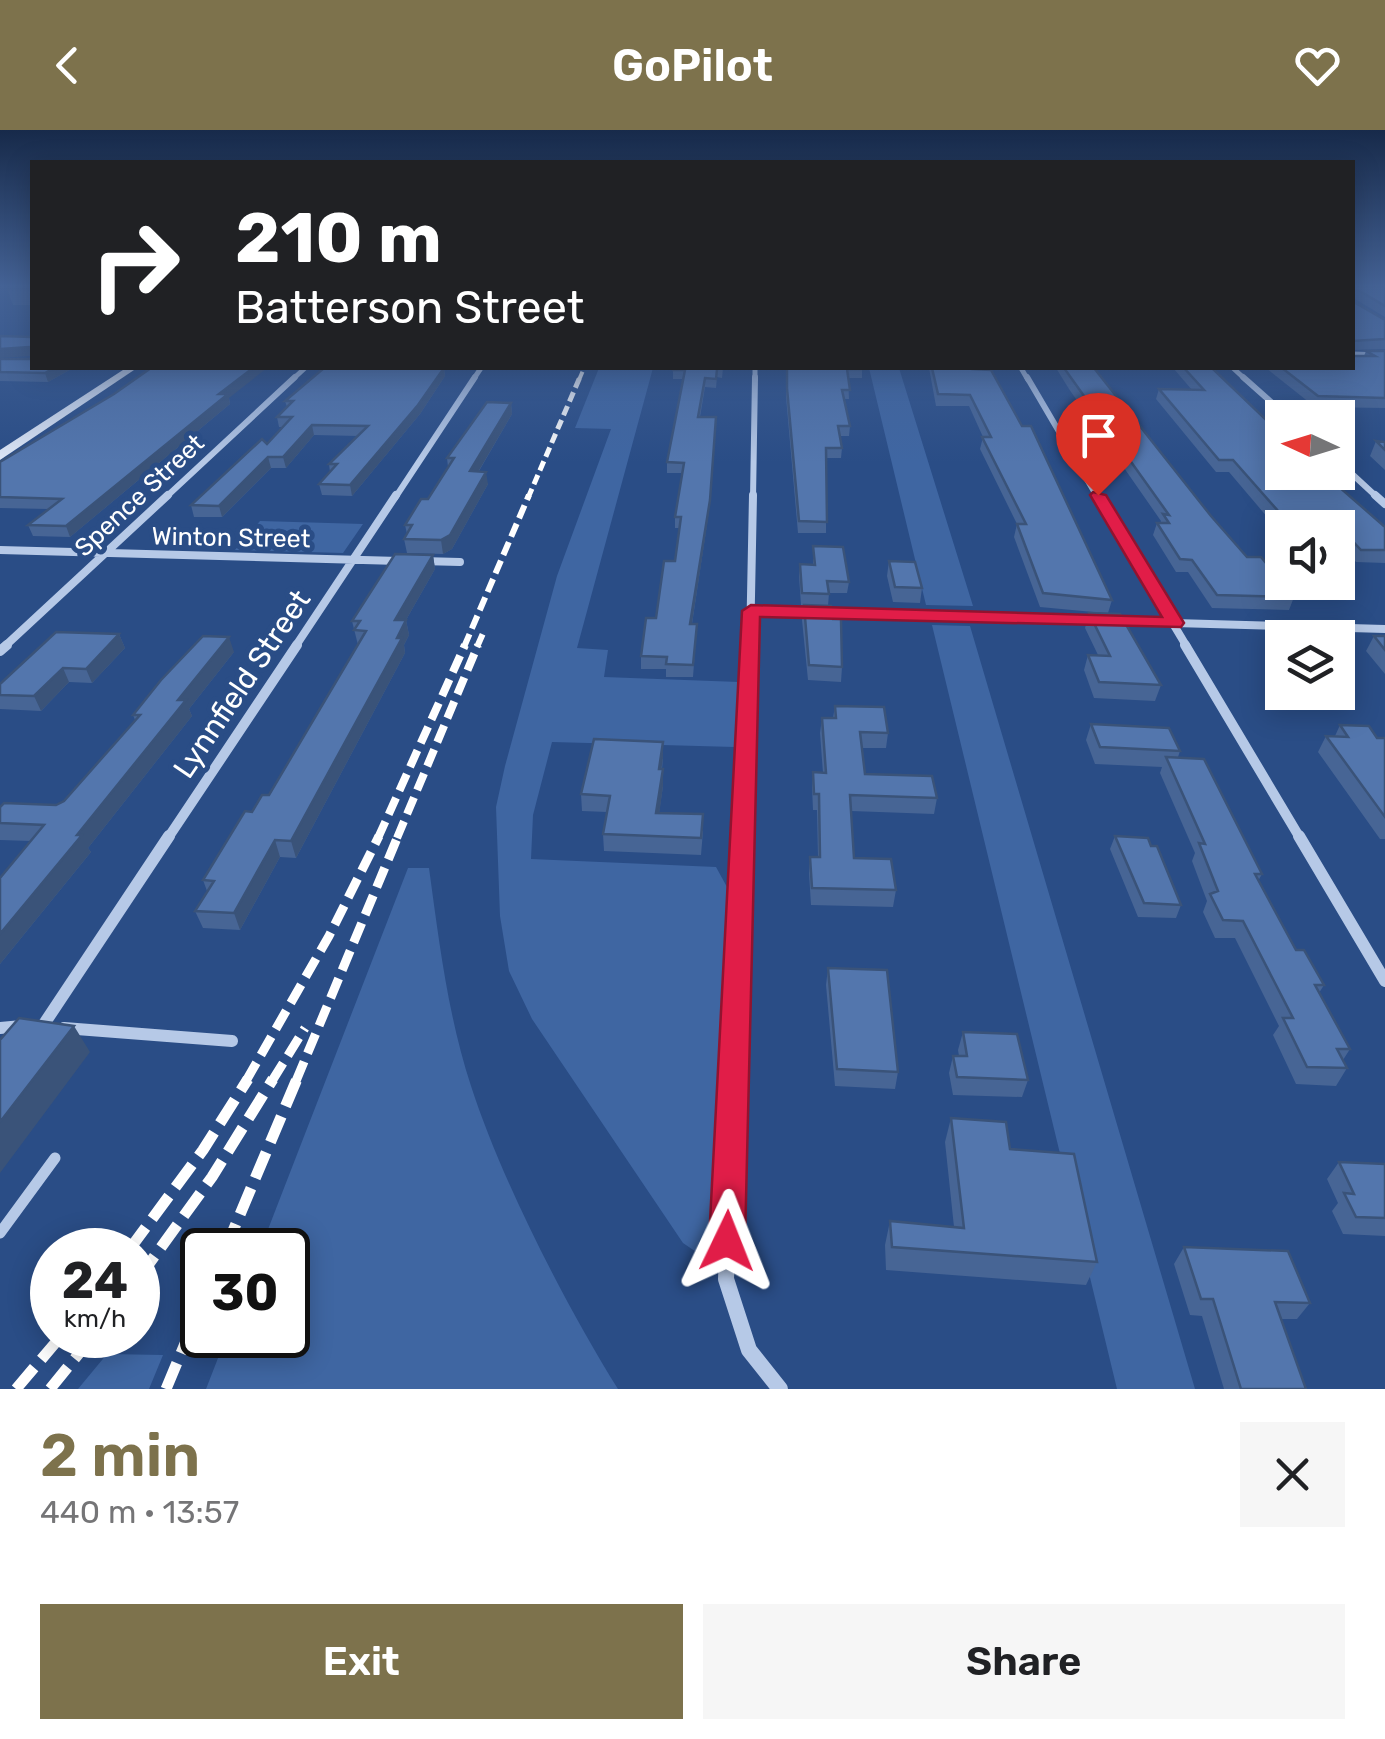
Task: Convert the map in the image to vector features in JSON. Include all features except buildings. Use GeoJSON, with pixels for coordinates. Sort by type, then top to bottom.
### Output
{"type":"FeatureCollection","features":[{"type":"Feature","properties":{"kind":"street"},"geometry":{"type":"LineString","coordinates":[[1355,354],[1385,355]]}},
{"type":"Feature","properties":{"kind":"street"},"geometry":{"type":"LineString","coordinates":[[0,456],[129,370]]}},
{"type":"Feature","properties":{"kind":"street","name":"Spence Street"},"geometry":{"type":"LineString","coordinates":[[0,651],[303,370]]}},
{"type":"Feature","properties":{"kind":"street","name":"Lynnfield Street"},"geometry":{"type":"LineString","coordinates":[[42,1027],[480,370]]}},
{"type":"Feature","properties":{"kind":"street"},"geometry":{"type":"LineString","coordinates":[[755,370],[751,611],[726,1279],[749,1350],[780,1389]]}},
{"type":"Feature","properties":{"kind":"street"},"geometry":{"type":"LineString","coordinates":[[1022,370],[1385,981]]}},
{"type":"Feature","properties":{"kind":"street"},"geometry":{"type":"LineString","coordinates":[[1235,370],[1269,400]]}},
{"type":"Feature","properties":{"kind":"street"},"geometry":{"type":"LineString","coordinates":[[1355,477],[1385,504]]}},
{"type":"Feature","properties":{"kind":"street","name":"Winton Street"},"geometry":{"type":"LineString","coordinates":[[0,550],[460,562]]}},
{"type":"Feature","properties":{"kind":"street"},"geometry":{"type":"LineString","coordinates":[[751,611],[1385,630]]}},
{"type":"Feature","properties":{"kind":"street"},"geometry":{"type":"LineString","coordinates":[[0,1028],[42,1027],[232,1040]]}},
{"type":"Feature","properties":{"kind":"lane"},"geometry":{"type":"LineString","coordinates":[[0,1233],[55,1158]]}},
{"type":"Feature","properties":{"kind":"shaded area"},"geometry":{"type":"Polygon","coordinates":[[[598,370],[652,370],[577,648],[608,650],[604,677],[739,682],[735,747],[552,742],[533,815],[531,859],[716,867],[727,887],[711,1262],[683,1243],[532,1019],[509,971],[500,916],[496,807],[505,766],[557,576],[611,429],[575,428],[598,370]]]}},
{"type":"Feature","properties":{"kind":"shaded area"},"geometry":{"type":"Polygon","coordinates":[[[869,370],[900,370],[973,606],[926,605],[869,370]]]}},
{"type":"Feature","properties":{"kind":"shaded area"},"geometry":{"type":"Polygon","coordinates":[[[260,521],[363,524],[343,553],[235,550],[260,521]]]}},
{"type":"Feature","properties":{"kind":"shaded area"},"geometry":{"type":"Polygon","coordinates":[[[932,625],[970,626],[1195,1389],[1117,1389],[932,625]]]}},
{"type":"Feature","properties":{"kind":"shaded area"},"geometry":{"type":"Polygon","coordinates":[[[408,868],[429,868],[456,1033],[484,1122],[557,1281],[618,1389],[206,1389],[218,1358],[310,1358],[310,1228],[269,1228],[408,868]]]}},
{"type":"Feature","properties":{"kind":"shaded area"},"geometry":{"type":"Polygon","coordinates":[[[163,1355],[149,1389],[78,1389],[104,1358],[163,1355]]]}},
{"type":"Feature","properties":{"kind":"railway"},"geometry":{"type":"LineString","coordinates":[[579,380],[583,370]]}},
{"type":"Feature","properties":{"kind":"railway"},"geometry":{"type":"LineString","coordinates":[[528,498],[580,377]]}},
{"type":"Feature","properties":{"kind":"railway"},"geometry":{"type":"LineString","coordinates":[[464,647],[529,495]]}},
{"type":"Feature","properties":{"kind":"railway"},"geometry":{"type":"LineString","coordinates":[[477,647],[484,631]]}},
{"type":"Feature","properties":{"kind":"railway"},"geometry":{"type":"LineString","coordinates":[[378,838],[465,645]]}},
{"type":"Feature","properties":{"kind":"railway"},"geometry":{"type":"LineString","coordinates":[[397,838],[478,645]]}},
{"type":"Feature","properties":{"kind":"railway"},"geometry":{"type":"LineString","coordinates":[[296,1081],[398,836]]}},
{"type":"Feature","properties":{"kind":"railway"},"geometry":{"type":"LineString","coordinates":[[246,1081],[329,936],[378,838]]}},
{"type":"Feature","properties":{"kind":"railway"},"geometry":{"type":"LineString","coordinates":[[272,1081],[305,1028]]}},
{"type":"Feature","properties":{"kind":"railway"},"geometry":{"type":"LineString","coordinates":[[145,1228],[203,1150],[248,1079]]}},
{"type":"Feature","properties":{"kind":"railway"},"geometry":{"type":"LineString","coordinates":[[160,1249],[212,1177],[273,1079]]}},
{"type":"Feature","properties":{"kind":"railway"},"geometry":{"type":"LineString","coordinates":[[234,1228],[297,1079]]}},
{"type":"Feature","properties":{"kind":"railway"},"geometry":{"type":"LineString","coordinates":[[166,1389],[180,1356]]}},
{"type":"Feature","properties":{"kind":"railway"},"geometry":{"type":"LineString","coordinates":[[16,1389],[42,1358]]}},
{"type":"Feature","properties":{"kind":"railway"},"geometry":{"type":"LineString","coordinates":[[50,1389],[75,1358]]}},
{"type":"Feature","properties":{"kind":"route"},"geometry":{"type":"LineString","coordinates":[[727,1241],[751,611],[1175,623],[1098,495]]}}]}
